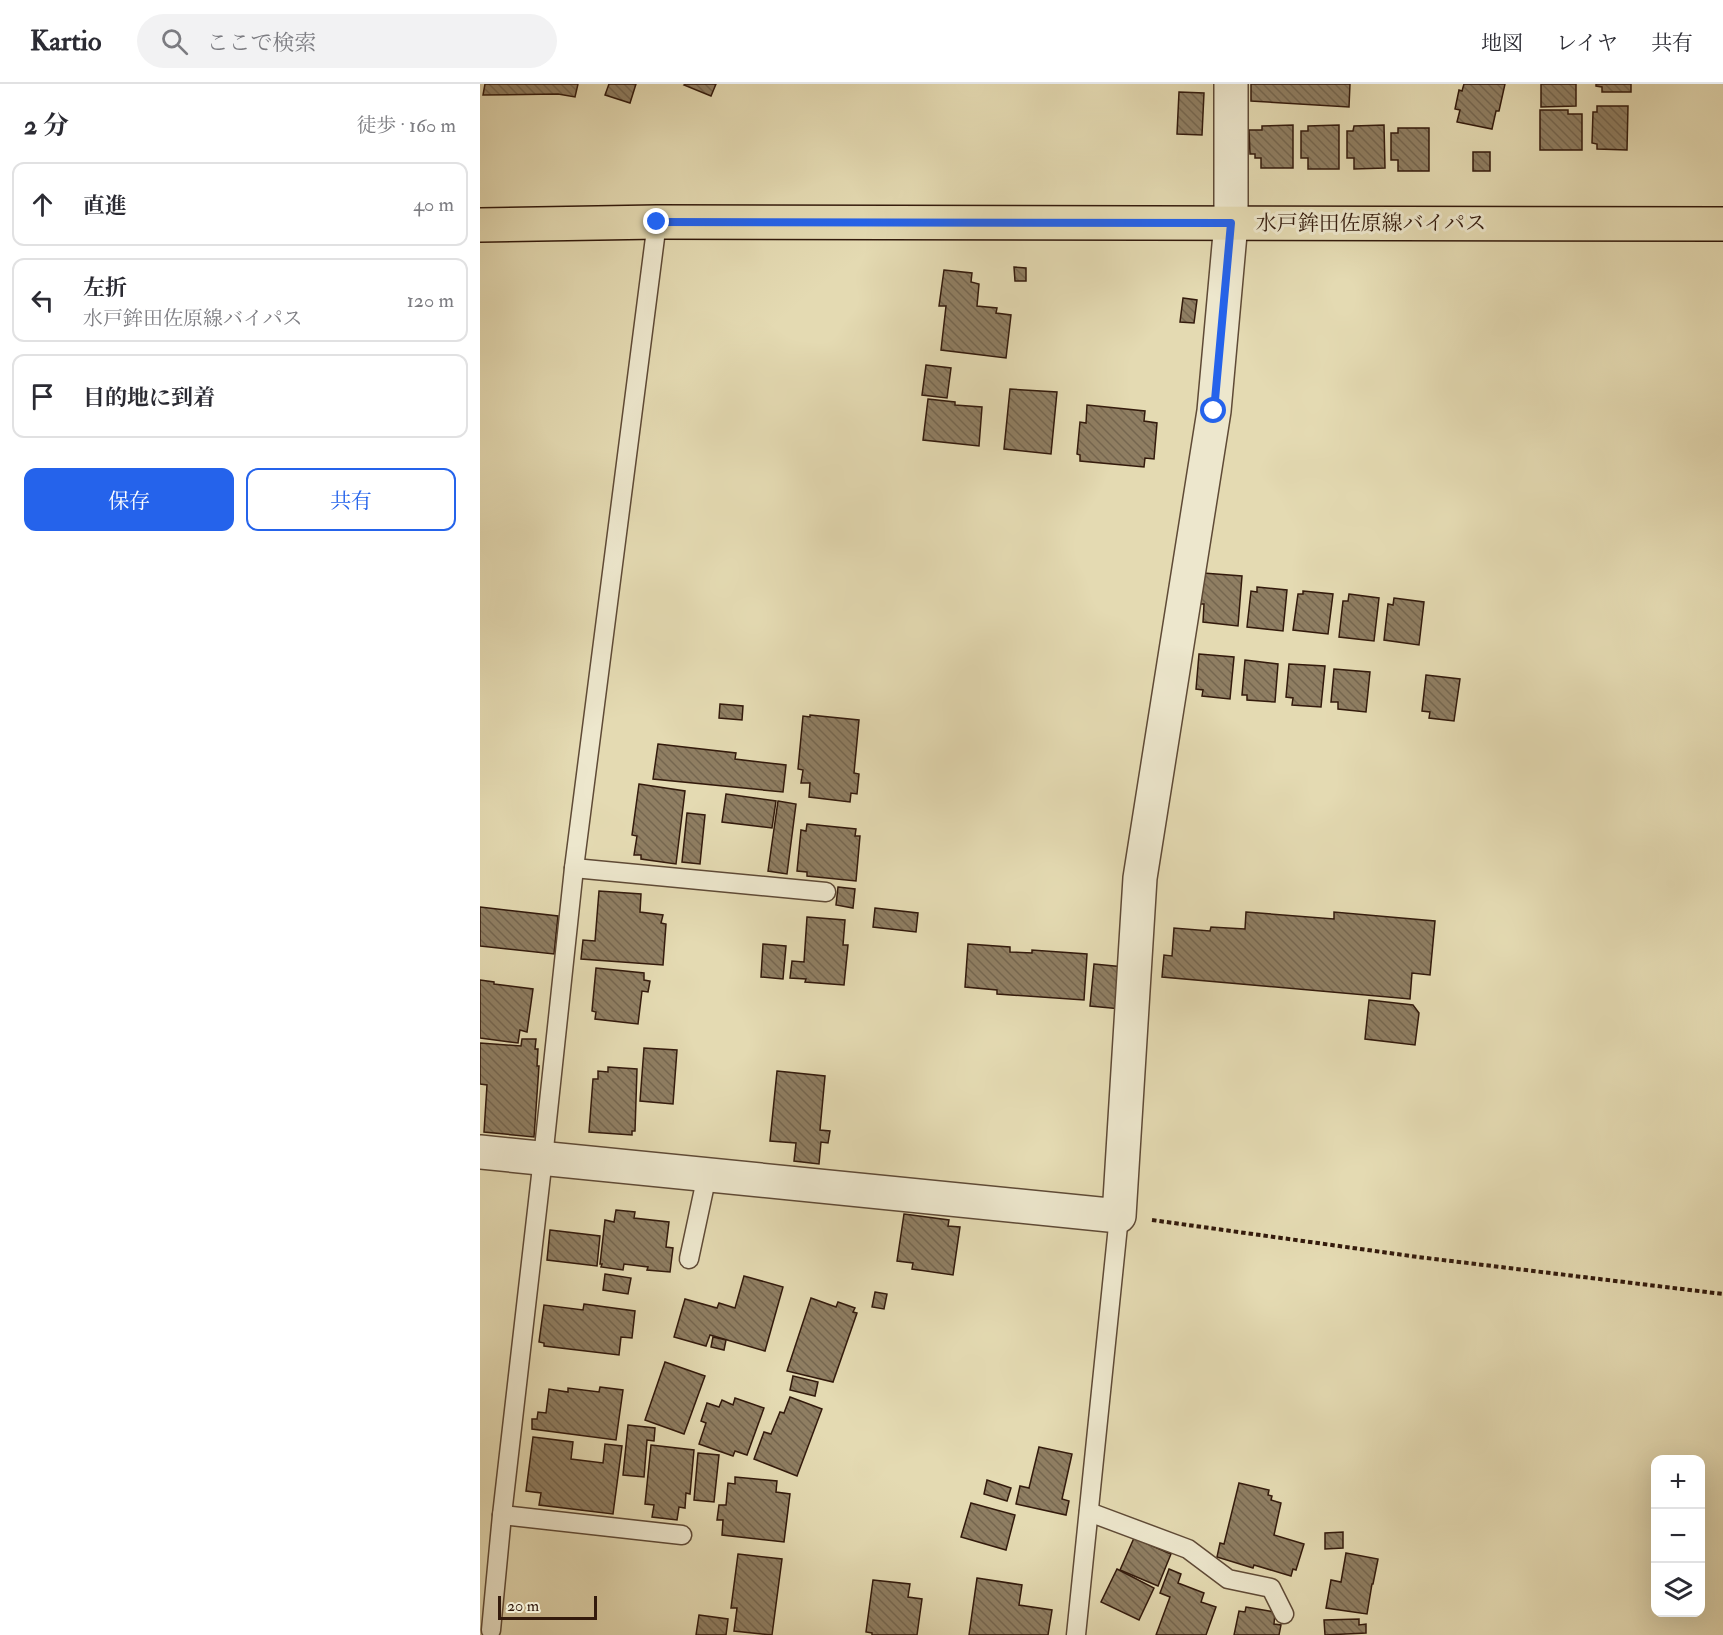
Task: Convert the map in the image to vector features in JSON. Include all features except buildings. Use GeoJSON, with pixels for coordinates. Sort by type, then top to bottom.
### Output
{"type":"FeatureCollection","features":[{"type":"Feature","properties":{"kind":"main road","name":"水戸鉾田佐原線バイパス"},"geometry":{"type":"LineString","coordinates":[[480,225],[657,222],[1723,224]]}},
{"type":"Feature","properties":{"kind":"street"},"geometry":{"type":"LineString","coordinates":[[480,1152],[1119,1216],[1140,878],[1214,411],[1231,223],[1231,84]]}},
{"type":"Feature","properties":{"kind":"lane"},"geometry":{"type":"LineString","coordinates":[[491,1630],[574,868],[657,222]]}},
{"type":"Feature","properties":{"kind":"lane"},"geometry":{"type":"LineString","coordinates":[[574,868],[826,892]]}},
{"type":"Feature","properties":{"kind":"lane"},"geometry":{"type":"LineString","coordinates":[[689,1259],[706,1175]]}},
{"type":"Feature","properties":{"kind":"lane"},"geometry":{"type":"LineString","coordinates":[[1076,1635],[1119,1216]]}},
{"type":"Feature","properties":{"kind":"lane"},"geometry":{"type":"LineString","coordinates":[[1089,1512],[1188,1549],[1228,1579],[1271,1588],[1284,1614]]}},
{"type":"Feature","properties":{"kind":"lane"},"geometry":{"type":"LineString","coordinates":[[502,1515],[682,1535]]}},
{"type":"Feature","properties":{"kind":"path"},"geometry":{"type":"LineString","coordinates":[[1119,1216],[1418,1257],[1723,1294]]}},
{"type":"Feature","properties":{"kind":"route"},"geometry":{"type":"LineString","coordinates":[[657,222],[1231,223],[1214,411]]}}]}
